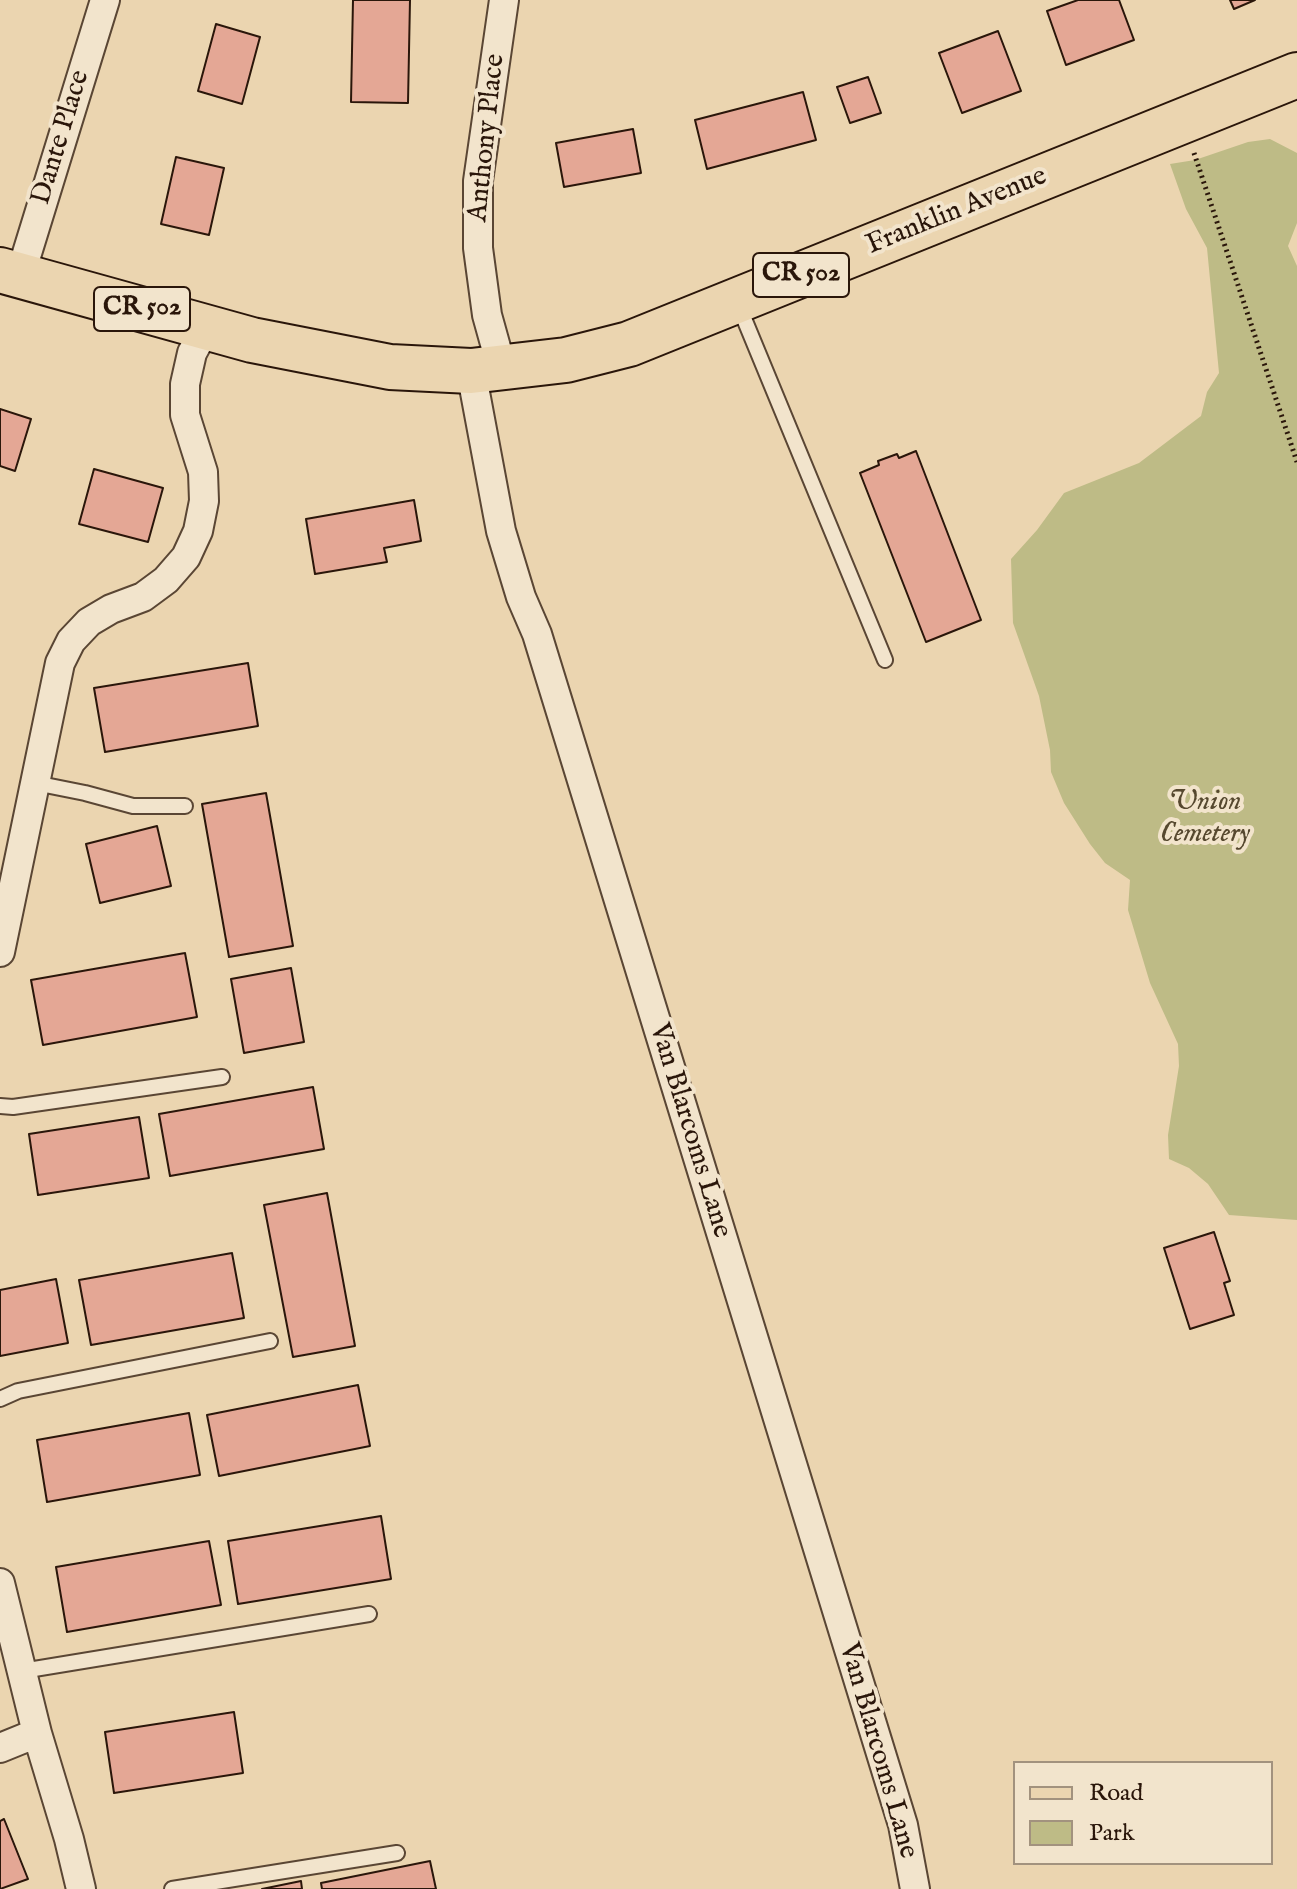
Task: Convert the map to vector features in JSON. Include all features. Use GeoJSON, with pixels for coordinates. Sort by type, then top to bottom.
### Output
{"type":"FeatureCollection","features":[{"type":"Feature","properties":{"kind":"main road","name":"Franklin Avenue"},"geometry":{"type":"LineString","coordinates":[[206,327],[390,367],[487,370],[566,360],[629,344],[1297,75]]}},
{"type":"Feature","properties":{"kind":"main road","name":"CR 502"},"geometry":{"type":"LineString","coordinates":[[10,273],[206,327]]}},
{"type":"Feature","properties":{"kind":"street","name":"Dante Place"},"geometry":{"type":"LineString","coordinates":[[10,273],[105,0]]}},
{"type":"Feature","properties":{"kind":"street","name":"Anthony Place"},"geometry":{"type":"LineString","coordinates":[[487,370],[487,315],[478,248],[478,181],[504,0]]}},
{"type":"Feature","properties":{"kind":"street"},"geometry":{"type":"LineString","coordinates":[[0,952],[60,663],[71,641],[89,622],[111,609],[143,597],[166,580],[186,557],[198,531],[204,501],[203,472],[185,415],[185,384],[192,353],[206,327]]}},
{"type":"Feature","properties":{"kind":"street","name":"Van Blarcoms Lane"},"geometry":{"type":"LineString","coordinates":[[487,370],[501,531],[521,597],[537,634],[903,1825],[915,1889]]}},
{"type":"Feature","properties":{"kind":"street"},"geometry":{"type":"LineString","coordinates":[[1,1589],[81,1889]]}},
{"type":"Feature","properties":{"kind":"street"},"geometry":{"type":"LineString","coordinates":[[0,1748],[37,1733]]}},
{"type":"Feature","properties":{"kind":"lane"},"geometry":{"type":"LineString","coordinates":[[737,300],[885,660]]}},
{"type":"Feature","properties":{"kind":"lane"},"geometry":{"type":"LineString","coordinates":[[35,783],[133,806],[185,806]]}},
{"type":"Feature","properties":{"kind":"lane"},"geometry":{"type":"LineString","coordinates":[[0,1106],[13,1107],[222,1077]]}},
{"type":"Feature","properties":{"kind":"lane"},"geometry":{"type":"LineString","coordinates":[[0,1399],[18,1391],[270,1341]]}},
{"type":"Feature","properties":{"kind":"lane"},"geometry":{"type":"LineString","coordinates":[[22,1671],[369,1614]]}},
{"type":"Feature","properties":{"kind":"lane"},"geometry":{"type":"LineString","coordinates":[[172,1889],[397,1853]]}},
{"type":"Feature","properties":{"kind":"path"},"geometry":{"type":"LineString","coordinates":[[1185,122],[1227,259],[1297,462]]}},
{"type":"Feature","properties":{"kind":"green space","name":"Union Cemetery"},"geometry":{"type":"Polygon","coordinates":[[[1270,139],[1297,153],[1297,223],[1288,246],[1297,266],[1297,1220],[1229,1215],[1208,1184],[1189,1168],[1169,1159],[1168,1135],[1179,1066],[1178,1044],[1150,983],[1128,910],[1130,880],[1105,863],[1090,844],[1064,803],[1051,772],[1050,750],[1039,696],[1013,623],[1011,559],[1064,493],[1139,463],[1201,416],[1207,392],[1219,373],[1207,248],[1186,209],[1170,164],[1195,160],[1248,142],[1270,139]]]}},
{"type":"Feature","properties":{"kind":"building"},"geometry":{"type":"Polygon","coordinates":[[[353,0],[410,0],[408,103],[351,102],[353,0]]]}},
{"type":"Feature","properties":{"kind":"building"},"geometry":{"type":"Polygon","coordinates":[[[1078,0],[1119,0],[1134,40],[1066,65],[1047,11],[1078,0]]]}},
{"type":"Feature","properties":{"kind":"building"},"geometry":{"type":"Polygon","coordinates":[[[1230,0],[1255,0],[1234,9],[1230,0]]]}},
{"type":"Feature","properties":{"kind":"building"},"geometry":{"type":"Polygon","coordinates":[[[216,24],[260,37],[242,104],[198,91],[216,24]]]}},
{"type":"Feature","properties":{"kind":"building"},"geometry":{"type":"Polygon","coordinates":[[[998,31],[1021,91],[962,113],[939,53],[998,31]]]}},
{"type":"Feature","properties":{"kind":"building"},"geometry":{"type":"Polygon","coordinates":[[[868,77],[881,113],[850,123],[837,87],[868,77]]]}},
{"type":"Feature","properties":{"kind":"building"},"geometry":{"type":"Polygon","coordinates":[[[803,92],[816,140],[707,169],[695,120],[803,92]]]}},
{"type":"Feature","properties":{"kind":"building"},"geometry":{"type":"Polygon","coordinates":[[[633,129],[641,173],[564,187],[556,143],[633,129]]]}},
{"type":"Feature","properties":{"kind":"building"},"geometry":{"type":"Polygon","coordinates":[[[176,157],[224,168],[209,235],[161,224],[176,157]]]}},
{"type":"Feature","properties":{"kind":"building"},"geometry":{"type":"Polygon","coordinates":[[[0,409],[31,419],[15,471],[0,466],[0,409]]]}},
{"type":"Feature","properties":{"kind":"building"},"geometry":{"type":"Polygon","coordinates":[[[916,451],[981,620],[926,642],[860,473],[879,465],[878,461],[897,454],[899,458],[916,451]]]}},
{"type":"Feature","properties":{"kind":"building"},"geometry":{"type":"Polygon","coordinates":[[[94,469],[163,488],[148,542],[79,524],[94,469]]]}},
{"type":"Feature","properties":{"kind":"building"},"geometry":{"type":"Polygon","coordinates":[[[414,500],[421,541],[384,548],[387,562],[315,574],[306,519],[414,500]]]}},
{"type":"Feature","properties":{"kind":"building"},"geometry":{"type":"Polygon","coordinates":[[[248,663],[258,726],[105,752],[94,688],[248,663]]]}},
{"type":"Feature","properties":{"kind":"building"},"geometry":{"type":"Polygon","coordinates":[[[266,793],[293,946],[229,957],[202,804],[266,793]]]}},
{"type":"Feature","properties":{"kind":"building"},"geometry":{"type":"Polygon","coordinates":[[[157,826],[171,886],[100,903],[86,844],[157,826]]]}},
{"type":"Feature","properties":{"kind":"building"},"geometry":{"type":"Polygon","coordinates":[[[185,953],[197,1017],[43,1045],[31,980],[185,953]]]}},
{"type":"Feature","properties":{"kind":"building"},"geometry":{"type":"Polygon","coordinates":[[[291,968],[304,1042],[244,1053],[231,979],[291,968]]]}},
{"type":"Feature","properties":{"kind":"building"},"geometry":{"type":"Polygon","coordinates":[[[313,1087],[324,1149],[170,1176],[159,1114],[313,1087]]]}},
{"type":"Feature","properties":{"kind":"building"},"geometry":{"type":"Polygon","coordinates":[[[139,1117],[149,1178],[38,1195],[29,1134],[139,1117]]]}},
{"type":"Feature","properties":{"kind":"building"},"geometry":{"type":"Polygon","coordinates":[[[327,1193],[355,1346],[293,1357],[264,1205],[327,1193]]]}},
{"type":"Feature","properties":{"kind":"building"},"geometry":{"type":"Polygon","coordinates":[[[1214,1232],[1230,1281],[1224,1283],[1234,1315],[1190,1329],[1164,1248],[1214,1232]]]}},
{"type":"Feature","properties":{"kind":"building"},"geometry":{"type":"Polygon","coordinates":[[[232,1253],[244,1318],[91,1345],[79,1280],[232,1253]]]}},
{"type":"Feature","properties":{"kind":"building"},"geometry":{"type":"Polygon","coordinates":[[[56,1279],[68,1343],[0,1356],[0,1290],[56,1279]]]}},
{"type":"Feature","properties":{"kind":"building"},"geometry":{"type":"Polygon","coordinates":[[[358,1385],[370,1446],[219,1476],[207,1415],[358,1385]]]}},
{"type":"Feature","properties":{"kind":"building"},"geometry":{"type":"Polygon","coordinates":[[[189,1413],[200,1475],[47,1502],[37,1440],[189,1413]]]}},
{"type":"Feature","properties":{"kind":"building"},"geometry":{"type":"Polygon","coordinates":[[[381,1516],[391,1579],[238,1604],[228,1541],[381,1516]]]}},
{"type":"Feature","properties":{"kind":"building"},"geometry":{"type":"Polygon","coordinates":[[[209,1541],[221,1605],[67,1632],[56,1567],[209,1541]]]}},
{"type":"Feature","properties":{"kind":"building"},"geometry":{"type":"Polygon","coordinates":[[[234,1712],[243,1773],[114,1793],[105,1732],[234,1712]]]}},
{"type":"Feature","properties":{"kind":"building"},"geometry":{"type":"Polygon","coordinates":[[[4,1819],[28,1879],[0,1889],[0,1821],[4,1819]]]}},
{"type":"Feature","properties":{"kind":"building"},"geometry":{"type":"Polygon","coordinates":[[[430,1861],[436,1889],[322,1889],[321,1883],[430,1861]]]}},
{"type":"Feature","properties":{"kind":"building"},"geometry":{"type":"Polygon","coordinates":[[[301,1881],[302,1889],[262,1889],[301,1881]]]}}]}
